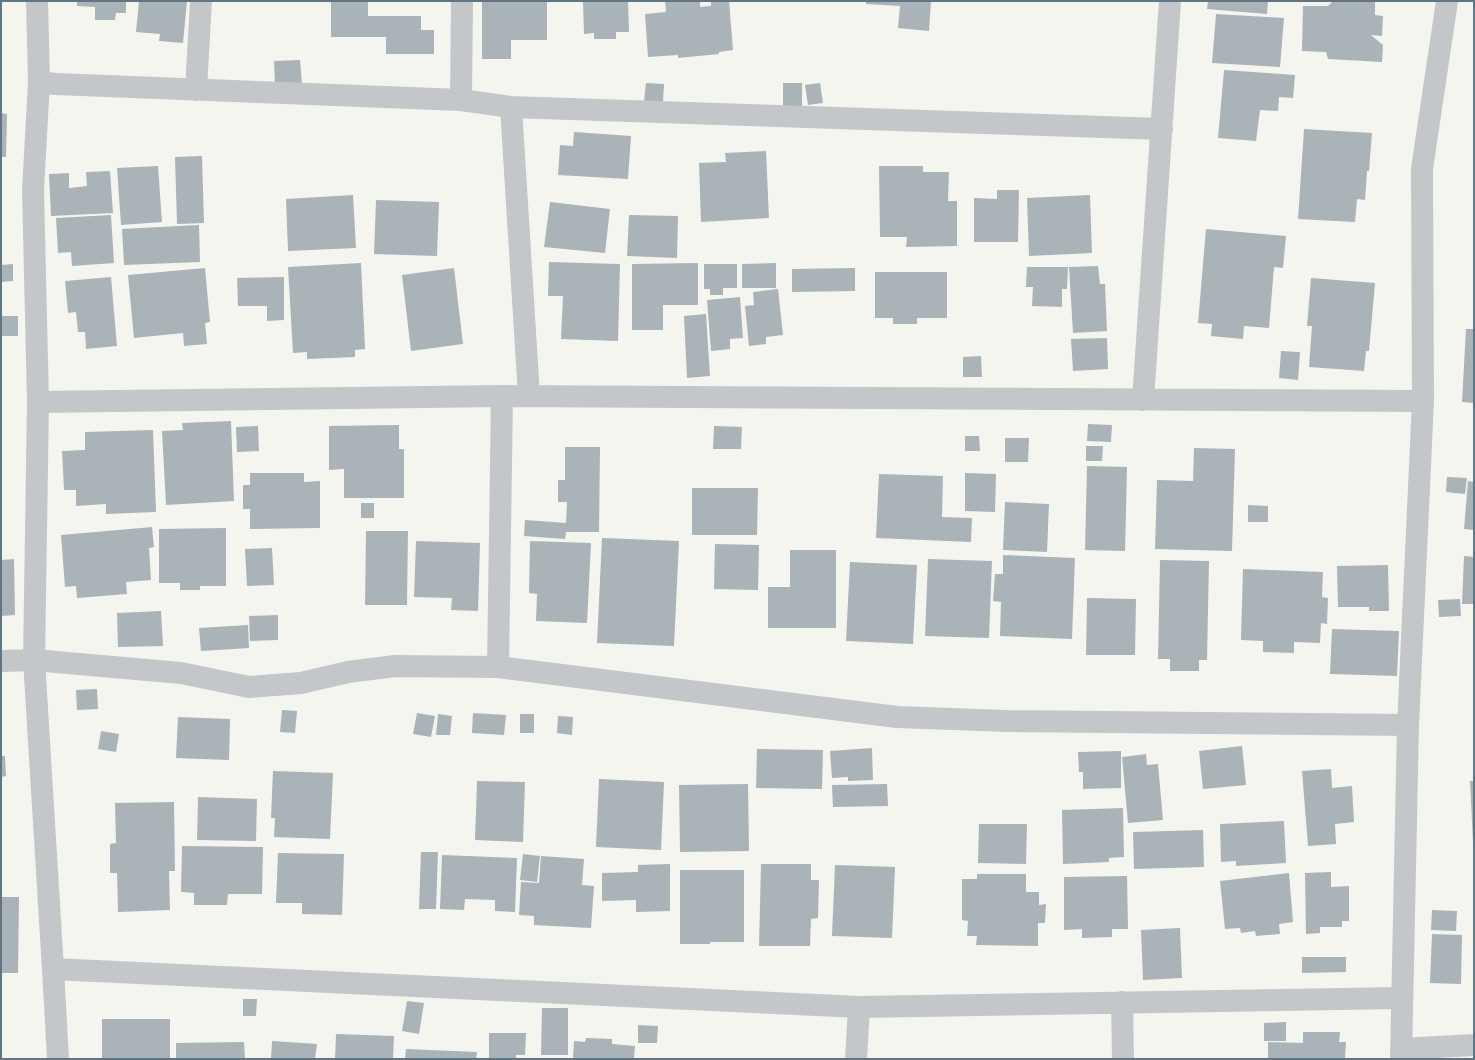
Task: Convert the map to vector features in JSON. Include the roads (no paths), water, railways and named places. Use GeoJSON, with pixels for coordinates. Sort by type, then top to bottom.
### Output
{"type":"FeatureCollection","features":[{"type":"Feature","properties":{"kind":"street"},"geometry":{"type":"LineString","coordinates":[[37,1],[40,82],[33,190],[38,402],[34,660],[54,969],[58,1059]]}},
{"type":"Feature","properties":{"kind":"street"},"geometry":{"type":"LineString","coordinates":[[196,90],[201,1]]}},
{"type":"Feature","properties":{"kind":"street"},"geometry":{"type":"LineString","coordinates":[[461,100],[462,1]]}},
{"type":"Feature","properties":{"kind":"street"},"geometry":{"type":"LineString","coordinates":[[1143,400],[1170,1]]}},
{"type":"Feature","properties":{"kind":"street"},"geometry":{"type":"LineString","coordinates":[[1447,1],[1422,169],[1423,401],[1408,725],[1401,1054],[1474,1045]]}},
{"type":"Feature","properties":{"kind":"street"},"geometry":{"type":"LineString","coordinates":[[40,82],[196,90],[461,100],[511,108],[1162,129]]}},
{"type":"Feature","properties":{"kind":"street"},"geometry":{"type":"LineString","coordinates":[[511,108],[529,396]]}},
{"type":"Feature","properties":{"kind":"street"},"geometry":{"type":"LineString","coordinates":[[38,402],[502,396],[1423,401]]}},
{"type":"Feature","properties":{"kind":"street"},"geometry":{"type":"LineString","coordinates":[[498,667],[502,396]]}},
{"type":"Feature","properties":{"kind":"street"},"geometry":{"type":"LineString","coordinates":[[1,661],[34,660],[180,673],[249,687],[301,683],[348,672],[395,666],[498,667],[897,717],[1007,721],[1408,725]]}},
{"type":"Feature","properties":{"kind":"street"},"geometry":{"type":"LineString","coordinates":[[54,969],[858,1007],[1401,998]]}},
{"type":"Feature","properties":{"kind":"street"},"geometry":{"type":"LineString","coordinates":[[1122,1002],[1123,1059]]}},
{"type":"Feature","properties":{"kind":"street"},"geometry":{"type":"LineString","coordinates":[[856,1059],[858,1007]]}}]}
